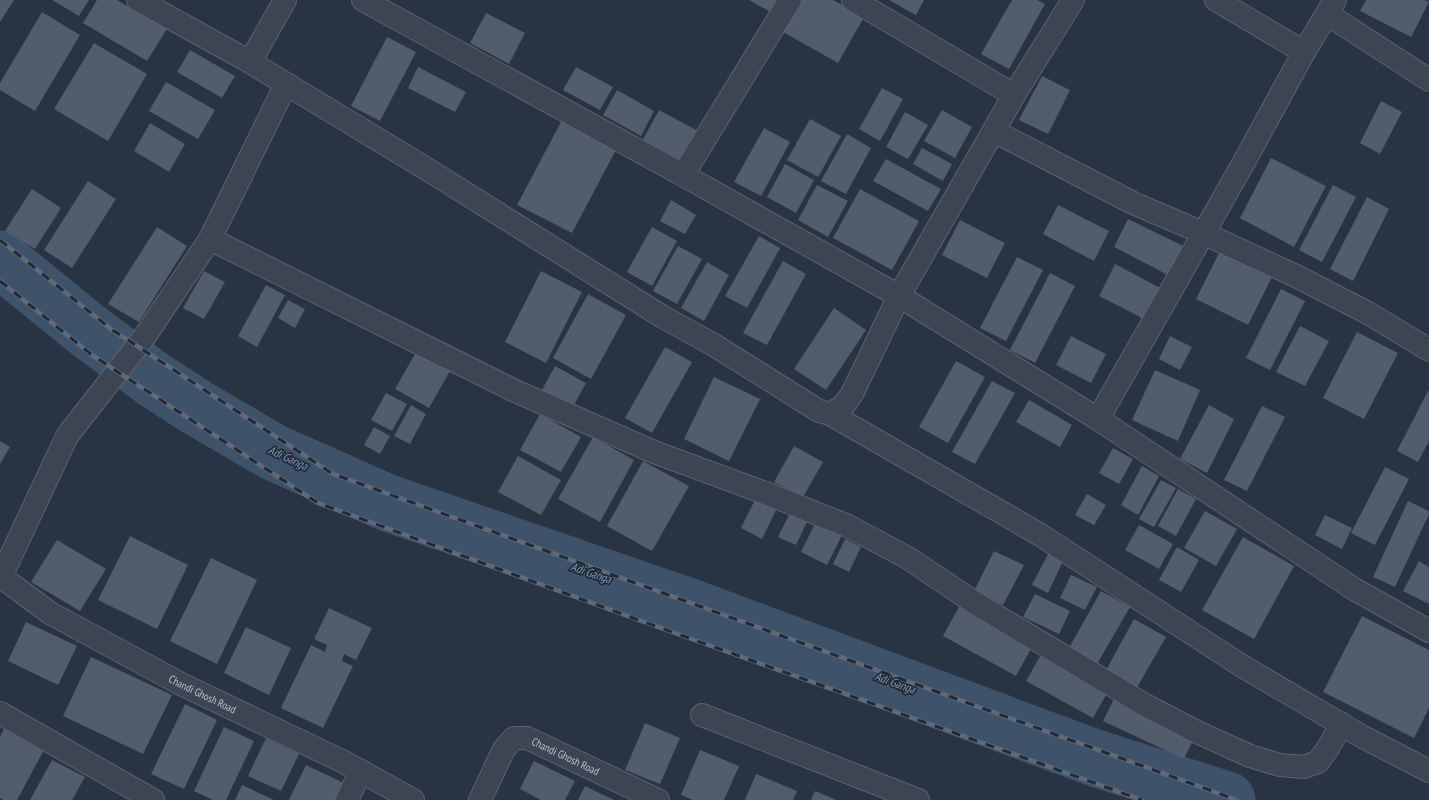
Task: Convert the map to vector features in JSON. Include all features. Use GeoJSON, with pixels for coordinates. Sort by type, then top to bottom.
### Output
{"type":"FeatureCollection","features":[{"type":"Feature","properties":{"kind":"street"},"geometry":{"type":"LineString","coordinates":[[139,0],[250,62],[430,171],[663,317],[714,346],[819,411],[830,414],[1039,534],[1242,666],[1363,737],[1429,772]]}},
{"type":"Feature","properties":{"kind":"street"},"geometry":{"type":"LineString","coordinates":[[250,62],[286,0]]}},
{"type":"Feature","properties":{"kind":"street"},"geometry":{"type":"LineString","coordinates":[[363,0],[683,175],[899,296],[1098,419],[1348,585],[1429,631]]}},
{"type":"Feature","properties":{"kind":"street"},"geometry":{"type":"LineString","coordinates":[[683,175],[790,0]]}},
{"type":"Feature","properties":{"kind":"street"},"geometry":{"type":"LineString","coordinates":[[853,0],[1014,95]]}},
{"type":"Feature","properties":{"kind":"street"},"geometry":{"type":"LineString","coordinates":[[830,414],[843,406],[852,394],[899,296],[1014,95],[1073,0]]}},
{"type":"Feature","properties":{"kind":"street"},"geometry":{"type":"LineString","coordinates":[[1216,0],[1304,52]]}},
{"type":"Feature","properties":{"kind":"street"},"geometry":{"type":"LineString","coordinates":[[1098,419],[1244,162],[1304,52],[1331,7],[1429,80]]}},
{"type":"Feature","properties":{"kind":"street"},"geometry":{"type":"LineString","coordinates":[[0,578],[67,436],[146,336],[210,239],[286,84]]}},
{"type":"Feature","properties":{"kind":"street"},"geometry":{"type":"LineString","coordinates":[[994,131],[1133,203],[1203,233],[1296,276],[1368,313],[1429,350]]}},
{"type":"Feature","properties":{"kind":"street"},"geometry":{"type":"LineString","coordinates":[[210,239],[513,390],[654,452],[848,526],[908,558],[975,602],[1145,705],[1250,756],[1280,765],[1303,768],[1318,762],[1342,724]]}},
{"type":"Feature","properties":{"kind":"street","name":"Chandi Ghosh Road"},"geometry":{"type":"LineString","coordinates":[[0,578],[50,613],[180,684],[361,771],[413,800]]}},
{"type":"Feature","properties":{"kind":"street"},"geometry":{"type":"LineString","coordinates":[[0,713],[154,800]]}},
{"type":"Feature","properties":{"kind":"street"},"geometry":{"type":"LineString","coordinates":[[702,715],[918,800]]}},
{"type":"Feature","properties":{"kind":"street","name":"Chandi Ghosh Road"},"geometry":{"type":"LineString","coordinates":[[480,800],[504,749],[514,738],[527,738],[658,800]]}},
{"type":"Feature","properties":{"kind":"street"},"geometry":{"type":"LineString","coordinates":[[347,800],[361,771]]}},
{"type":"Feature","properties":{"kind":"building"},"geometry":{"type":"Polygon","coordinates":[[[0,0],[14,0],[0,22],[0,0]]]}},
{"type":"Feature","properties":{"kind":"building"},"geometry":{"type":"Polygon","coordinates":[[[52,0],[89,0],[79,16],[52,0]]]}},
{"type":"Feature","properties":{"kind":"building"},"geometry":{"type":"Polygon","coordinates":[[[97,0],[117,0],[167,29],[147,61],[83,23],[97,0]]]}},
{"type":"Feature","properties":{"kind":"building"},"geometry":{"type":"Polygon","coordinates":[[[749,0],[782,0],[774,14],[749,0]]]}},
{"type":"Feature","properties":{"kind":"building"},"geometry":{"type":"Polygon","coordinates":[[[801,0],[833,0],[864,17],[838,63],[783,32],[801,0]]]}},
{"type":"Feature","properties":{"kind":"building"},"geometry":{"type":"Polygon","coordinates":[[[889,0],[924,0],[916,15],[889,0]]]}},
{"type":"Feature","properties":{"kind":"building"},"geometry":{"type":"Polygon","coordinates":[[[1012,0],[1037,0],[1045,4],[1009,69],[981,54],[1012,0]]]}},
{"type":"Feature","properties":{"kind":"building"},"geometry":{"type":"Polygon","coordinates":[[[1366,0],[1425,0],[1429,2],[1411,37],[1360,11],[1366,0]]]}},
{"type":"Feature","properties":{"kind":"building"},"geometry":{"type":"Polygon","coordinates":[[[42,12],[80,35],[35,111],[0,90],[0,83],[42,12]]]}},
{"type":"Feature","properties":{"kind":"building"},"geometry":{"type":"Polygon","coordinates":[[[486,13],[525,33],[509,64],[470,43],[486,13]]]}},
{"type":"Feature","properties":{"kind":"building"},"geometry":{"type":"Polygon","coordinates":[[[387,37],[416,52],[380,121],[351,106],[387,37]]]}},
{"type":"Feature","properties":{"kind":"building"},"geometry":{"type":"Polygon","coordinates":[[[94,43],[147,74],[108,141],[54,109],[94,43]]]}},
{"type":"Feature","properties":{"kind":"building"},"geometry":{"type":"Polygon","coordinates":[[[190,50],[235,76],[222,98],[177,72],[190,50]]]}},
{"type":"Feature","properties":{"kind":"building"},"geometry":{"type":"Polygon","coordinates":[[[418,67],[466,92],[455,112],[408,88],[418,67]]]}},
{"type":"Feature","properties":{"kind":"building"},"geometry":{"type":"Polygon","coordinates":[[[576,67],[613,87],[600,110],[563,90],[576,67]]]}},
{"type":"Feature","properties":{"kind":"building"},"geometry":{"type":"Polygon","coordinates":[[[1042,76],[1070,90],[1048,134],[1019,120],[1042,76]]]}},
{"type":"Feature","properties":{"kind":"building"},"geometry":{"type":"Polygon","coordinates":[[[166,82],[215,110],[198,139],[149,111],[166,82]]]}},
{"type":"Feature","properties":{"kind":"building"},"geometry":{"type":"Polygon","coordinates":[[[882,88],[903,99],[880,141],[859,129],[882,88]]]}},
{"type":"Feature","properties":{"kind":"building"},"geometry":{"type":"Polygon","coordinates":[[[617,90],[654,111],[641,136],[603,115],[617,90]]]}},
{"type":"Feature","properties":{"kind":"building"},"geometry":{"type":"Polygon","coordinates":[[[1381,101],[1402,112],[1380,154],[1360,143],[1381,101]]]}},
{"type":"Feature","properties":{"kind":"building"},"geometry":{"type":"Polygon","coordinates":[[[659,110],[698,131],[681,162],[642,141],[659,110]]]}},
{"type":"Feature","properties":{"kind":"building"},"geometry":{"type":"Polygon","coordinates":[[[942,110],[972,127],[955,158],[924,141],[942,110]]]}},
{"type":"Feature","properties":{"kind":"building"},"geometry":{"type":"Polygon","coordinates":[[[905,112],[928,125],[908,159],[886,147],[905,112]]]}},
{"type":"Feature","properties":{"kind":"building"},"geometry":{"type":"Polygon","coordinates":[[[810,119],[841,136],[818,177],[787,160],[810,119]]]}},
{"type":"Feature","properties":{"kind":"building"},"geometry":{"type":"Polygon","coordinates":[[[562,120],[617,148],[572,233],[517,205],[562,120]]]}},
{"type":"Feature","properties":{"kind":"building"},"geometry":{"type":"Polygon","coordinates":[[[150,123],[185,144],[169,172],[134,151],[150,123]]]}},
{"type":"Feature","properties":{"kind":"building"},"geometry":{"type":"Polygon","coordinates":[[[764,128],[790,142],[761,196],[734,182],[764,128]]]}},
{"type":"Feature","properties":{"kind":"building"},"geometry":{"type":"Polygon","coordinates":[[[847,134],[871,148],[846,194],[821,181],[847,134]]]}},
{"type":"Feature","properties":{"kind":"building"},"geometry":{"type":"Polygon","coordinates":[[[922,148],[952,164],[943,181],[913,164],[922,148]]]}},
{"type":"Feature","properties":{"kind":"building"},"geometry":{"type":"Polygon","coordinates":[[[1271,158],[1326,186],[1294,247],[1240,218],[1271,158]]]}},
{"type":"Feature","properties":{"kind":"building"},"geometry":{"type":"Polygon","coordinates":[[[886,159],[941,189],[928,211],[873,181],[886,159]]]}},
{"type":"Feature","properties":{"kind":"building"},"geometry":{"type":"Polygon","coordinates":[[[785,164],[814,180],[796,213],[767,197],[785,164]]]}},
{"type":"Feature","properties":{"kind":"building"},"geometry":{"type":"Polygon","coordinates":[[[88,181],[116,199],[72,268],[44,250],[88,181]]]}},
{"type":"Feature","properties":{"kind":"building"},"geometry":{"type":"Polygon","coordinates":[[[817,185],[848,201],[828,237],[798,220],[817,185]]]}},
{"type":"Feature","properties":{"kind":"building"},"geometry":{"type":"Polygon","coordinates":[[[1333,185],[1356,197],[1322,262],[1299,250],[1333,185]]]}},
{"type":"Feature","properties":{"kind":"building"},"geometry":{"type":"Polygon","coordinates":[[[32,189],[61,208],[35,249],[5,231],[32,189]]]}},
{"type":"Feature","properties":{"kind":"building"},"geometry":{"type":"Polygon","coordinates":[[[860,189],[919,221],[892,270],[833,238],[860,189]]]}},
{"type":"Feature","properties":{"kind":"building"},"geometry":{"type":"Polygon","coordinates":[[[1367,197],[1389,209],[1353,281],[1330,269],[1367,197]]]}},
{"type":"Feature","properties":{"kind":"building"},"geometry":{"type":"Polygon","coordinates":[[[671,200],[696,215],[685,234],[660,221],[671,200]]]}},
{"type":"Feature","properties":{"kind":"building"},"geometry":{"type":"Polygon","coordinates":[[[1058,205],[1109,231],[1094,261],[1043,234],[1058,205]]]}},
{"type":"Feature","properties":{"kind":"building"},"geometry":{"type":"Polygon","coordinates":[[[1128,219],[1183,246],[1168,275],[1114,247],[1128,219]]]}},
{"type":"Feature","properties":{"kind":"building"},"geometry":{"type":"Polygon","coordinates":[[[960,220],[1005,243],[987,278],[942,255],[960,220]]]}},
{"type":"Feature","properties":{"kind":"building"},"geometry":{"type":"Polygon","coordinates":[[[157,227],[187,246],[139,322],[108,304],[157,227]]]}},
{"type":"Feature","properties":{"kind":"building"},"geometry":{"type":"Polygon","coordinates":[[[652,227],[677,241],[652,286],[627,272],[652,227]]]}},
{"type":"Feature","properties":{"kind":"building"},"geometry":{"type":"Polygon","coordinates":[[[759,236],[780,248],[747,308],[725,296],[759,236]]]}},
{"type":"Feature","properties":{"kind":"building"},"geometry":{"type":"Polygon","coordinates":[[[678,246],[702,259],[677,304],[653,291],[678,246]]]}},
{"type":"Feature","properties":{"kind":"building"},"geometry":{"type":"Polygon","coordinates":[[[1220,251],[1272,277],[1248,325],[1196,299],[1220,251]]]}},
{"type":"Feature","properties":{"kind":"building"},"geometry":{"type":"Polygon","coordinates":[[[1017,257],[1043,270],[1006,341],[980,328],[1017,257]]]}},
{"type":"Feature","properties":{"kind":"building"},"geometry":{"type":"Polygon","coordinates":[[[783,261],[806,274],[767,345],[743,333],[783,261]]]}},
{"type":"Feature","properties":{"kind":"building"},"geometry":{"type":"Polygon","coordinates":[[[707,262],[729,275],[704,321],[681,308],[707,262]]]}},
{"type":"Feature","properties":{"kind":"building"},"geometry":{"type":"Polygon","coordinates":[[[1115,264],[1162,289],[1146,320],[1099,296],[1115,264]]]}},
{"type":"Feature","properties":{"kind":"building"},"geometry":{"type":"Polygon","coordinates":[[[204,271],[225,282],[204,319],[183,308],[204,271]]]}},
{"type":"Feature","properties":{"kind":"building"},"geometry":{"type":"Polygon","coordinates":[[[541,271],[582,292],[546,363],[505,342],[541,271]]]}},
{"type":"Feature","properties":{"kind":"building"},"geometry":{"type":"Polygon","coordinates":[[[1050,273],[1075,286],[1035,363],[1010,350],[1050,273]]]}},
{"type":"Feature","properties":{"kind":"building"},"geometry":{"type":"Polygon","coordinates":[[[266,285],[285,295],[257,347],[238,336],[266,285]]]}},
{"type":"Feature","properties":{"kind":"building"},"geometry":{"type":"Polygon","coordinates":[[[1281,289],[1305,301],[1270,370],[1246,358],[1281,289]]]}},
{"type":"Feature","properties":{"kind":"building"},"geometry":{"type":"Polygon","coordinates":[[[588,294],[626,315],[591,379],[553,358],[588,294]]]}},
{"type":"Feature","properties":{"kind":"building"},"geometry":{"type":"Polygon","coordinates":[[[288,300],[305,309],[295,328],[278,318],[288,300]]]}},
{"type":"Feature","properties":{"kind":"building"},"geometry":{"type":"Polygon","coordinates":[[[834,308],[866,330],[826,390],[794,369],[834,308]]]}},
{"type":"Feature","properties":{"kind":"building"},"geometry":{"type":"Polygon","coordinates":[[[1300,326],[1329,341],[1305,386],[1276,372],[1300,326]]]}},
{"type":"Feature","properties":{"kind":"building"},"geometry":{"type":"Polygon","coordinates":[[[1357,332],[1398,353],[1364,419],[1323,398],[1357,332]]]}},
{"type":"Feature","properties":{"kind":"building"},"geometry":{"type":"Polygon","coordinates":[[[1071,336],[1106,354],[1091,383],[1056,365],[1071,336]]]}},
{"type":"Feature","properties":{"kind":"building"},"geometry":{"type":"Polygon","coordinates":[[[1170,336],[1192,347],[1180,370],[1159,359],[1170,336]]]}},
{"type":"Feature","properties":{"kind":"building"},"geometry":{"type":"Polygon","coordinates":[[[665,347],[692,362],[652,433],[625,418],[665,347]]]}},
{"type":"Feature","properties":{"kind":"building"},"geometry":{"type":"Polygon","coordinates":[[[416,352],[450,371],[429,408],[395,389],[416,352]]]}},
{"type":"Feature","properties":{"kind":"building"},"geometry":{"type":"Polygon","coordinates":[[[956,361],[985,377],[948,443],[919,427],[956,361]]]}},
{"type":"Feature","properties":{"kind":"building"},"geometry":{"type":"Polygon","coordinates":[[[555,366],[586,383],[573,407],[542,390],[555,366]]]}},
{"type":"Feature","properties":{"kind":"building"},"geometry":{"type":"Polygon","coordinates":[[[1155,370],[1200,390],[1178,441],[1132,420],[1155,370]]]}},
{"type":"Feature","properties":{"kind":"building"},"geometry":{"type":"Polygon","coordinates":[[[714,377],[760,399],[729,461],[684,439],[714,377]]]}},
{"type":"Feature","properties":{"kind":"building"},"geometry":{"type":"Polygon","coordinates":[[[992,381],[1015,393],[975,464],[952,452],[992,381]]]}},
{"type":"Feature","properties":{"kind":"building"},"geometry":{"type":"Polygon","coordinates":[[[1429,389],[1429,441],[1418,462],[1397,451],[1429,389]]]}},
{"type":"Feature","properties":{"kind":"building"},"geometry":{"type":"Polygon","coordinates":[[[386,393],[407,404],[392,431],[371,420],[386,393]]]}},
{"type":"Feature","properties":{"kind":"building"},"geometry":{"type":"Polygon","coordinates":[[[1029,400],[1072,425],[1060,447],[1016,422],[1029,400]]]}},
{"type":"Feature","properties":{"kind":"building"},"geometry":{"type":"Polygon","coordinates":[[[411,405],[426,414],[410,444],[394,436],[411,405]]]}},
{"type":"Feature","properties":{"kind":"building"},"geometry":{"type":"Polygon","coordinates":[[[1209,405],[1234,419],[1207,473],[1180,459],[1209,405]]]}},
{"type":"Feature","properties":{"kind":"building"},"geometry":{"type":"Polygon","coordinates":[[[1262,406],[1285,417],[1247,491],[1224,480],[1262,406]]]}},
{"type":"Feature","properties":{"kind":"building"},"geometry":{"type":"Polygon","coordinates":[[[540,414],[581,437],[561,472],[520,450],[540,414]]]}},
{"type":"Feature","properties":{"kind":"building"},"geometry":{"type":"Polygon","coordinates":[[[374,427],[390,436],[380,454],[364,445],[374,427]]]}},
{"type":"Feature","properties":{"kind":"building"},"geometry":{"type":"Polygon","coordinates":[[[593,437],[634,460],[600,522],[558,499],[593,437]]]}},
{"type":"Feature","properties":{"kind":"building"},"geometry":{"type":"Polygon","coordinates":[[[0,441],[10,447],[0,464],[0,441]]]}},
{"type":"Feature","properties":{"kind":"building"},"geometry":{"type":"Polygon","coordinates":[[[794,446],[823,462],[803,497],[774,482],[794,446]]]}},
{"type":"Feature","properties":{"kind":"building"},"geometry":{"type":"Polygon","coordinates":[[[1113,448],[1133,459],[1119,484],[1099,473],[1113,448]]]}},
{"type":"Feature","properties":{"kind":"building"},"geometry":{"type":"Polygon","coordinates":[[[518,456],[561,480],[541,515],[498,492],[518,456]]]}},
{"type":"Feature","properties":{"kind":"building"},"geometry":{"type":"Polygon","coordinates":[[[643,461],[689,486],[652,551],[607,526],[643,461]]]}},
{"type":"Feature","properties":{"kind":"building"},"geometry":{"type":"Polygon","coordinates":[[[1142,466],[1159,476],[1138,515],[1121,505],[1142,466]]]}},
{"type":"Feature","properties":{"kind":"building"},"geometry":{"type":"Polygon","coordinates":[[[1385,467],[1409,479],[1375,545],[1351,533],[1385,467]]]}},
{"type":"Feature","properties":{"kind":"building"},"geometry":{"type":"Polygon","coordinates":[[[1161,480],[1176,488],[1154,527],[1139,519],[1161,480]]]}},
{"type":"Feature","properties":{"kind":"building"},"geometry":{"type":"Polygon","coordinates":[[[1178,489],[1196,499],[1176,536],[1158,526],[1178,489]]]}},
{"type":"Feature","properties":{"kind":"building"},"geometry":{"type":"Polygon","coordinates":[[[1087,494],[1106,505],[1094,525],[1075,515],[1087,494]]]}},
{"type":"Feature","properties":{"kind":"building"},"geometry":{"type":"Polygon","coordinates":[[[755,500],[776,510],[762,539],[741,528],[755,500]]]}},
{"type":"Feature","properties":{"kind":"building"},"geometry":{"type":"Polygon","coordinates":[[[1408,501],[1429,511],[1429,514],[1395,587],[1373,577],[1408,501]]]}},
{"type":"Feature","properties":{"kind":"building"},"geometry":{"type":"Polygon","coordinates":[[[791,511],[808,520],[796,545],[778,537],[791,511]]]}},
{"type":"Feature","properties":{"kind":"building"},"geometry":{"type":"Polygon","coordinates":[[[1205,511],[1237,529],[1216,566],[1184,548],[1205,511]]]}},
{"type":"Feature","properties":{"kind":"building"},"geometry":{"type":"Polygon","coordinates":[[[1325,515],[1352,528],[1342,549],[1315,535],[1325,515]]]}},
{"type":"Feature","properties":{"kind":"building"},"geometry":{"type":"Polygon","coordinates":[[[816,522],[842,535],[827,565],[801,552],[816,522]]]}},
{"type":"Feature","properties":{"kind":"building"},"geometry":{"type":"Polygon","coordinates":[[[1139,525],[1173,544],[1159,569],[1125,550],[1139,525]]]}},
{"type":"Feature","properties":{"kind":"building"},"geometry":{"type":"Polygon","coordinates":[[[130,536],[188,565],[157,629],[98,600],[130,536]]]}},
{"type":"Feature","properties":{"kind":"building"},"geometry":{"type":"Polygon","coordinates":[[[1243,537],[1294,566],[1254,639],[1202,610],[1243,537]]]}},
{"type":"Feature","properties":{"kind":"building"},"geometry":{"type":"Polygon","coordinates":[[[845,539],[861,547],[849,572],[833,564],[845,539]]]}},
{"type":"Feature","properties":{"kind":"building"},"geometry":{"type":"Polygon","coordinates":[[[57,540],[106,569],[80,611],[31,582],[57,540]]]}},
{"type":"Feature","properties":{"kind":"building"},"geometry":{"type":"Polygon","coordinates":[[[1177,547],[1199,560],[1181,592],[1159,580],[1177,547]]]}},
{"type":"Feature","properties":{"kind":"building"},"geometry":{"type":"Polygon","coordinates":[[[994,551],[1024,565],[1003,605],[974,591],[994,551]]]}},
{"type":"Feature","properties":{"kind":"building"},"geometry":{"type":"Polygon","coordinates":[[[1049,552],[1064,559],[1048,593],[1032,585],[1049,552]]]}},
{"type":"Feature","properties":{"kind":"building"},"geometry":{"type":"Polygon","coordinates":[[[211,558],[257,580],[217,664],[170,641],[211,558]]]}},
{"type":"Feature","properties":{"kind":"building"},"geometry":{"type":"Polygon","coordinates":[[[1419,561],[1429,567],[1429,604],[1403,591],[1419,561]]]}},
{"type":"Feature","properties":{"kind":"building"},"geometry":{"type":"Polygon","coordinates":[[[1071,575],[1097,587],[1085,610],[1060,598],[1071,575]]]}},
{"type":"Feature","properties":{"kind":"building"},"geometry":{"type":"Polygon","coordinates":[[[1101,591],[1130,607],[1093,671],[1065,655],[1101,591]]]}},
{"type":"Feature","properties":{"kind":"building"},"geometry":{"type":"Polygon","coordinates":[[[1035,594],[1070,611],[1059,634],[1023,617],[1035,594]]]}},
{"type":"Feature","properties":{"kind":"building"},"geometry":{"type":"Polygon","coordinates":[[[960,605],[1033,645],[1016,676],[943,636],[960,605]]]}},
{"type":"Feature","properties":{"kind":"building"},"geometry":{"type":"Polygon","coordinates":[[[329,608],[372,628],[356,660],[344,654],[342,661],[353,666],[323,728],[281,708],[311,645],[325,652],[327,645],[314,639],[329,608]]]}},
{"type":"Feature","properties":{"kind":"building"},"geometry":{"type":"Polygon","coordinates":[[[1362,616],[1429,650],[1429,708],[1414,738],[1323,692],[1362,616]]]}},
{"type":"Feature","properties":{"kind":"building"},"geometry":{"type":"Polygon","coordinates":[[[1134,619],[1166,637],[1136,689],[1105,672],[1134,619]]]}},
{"type":"Feature","properties":{"kind":"building"},"geometry":{"type":"Polygon","coordinates":[[[26,622],[77,646],[58,685],[8,661],[26,622]]]}},
{"type":"Feature","properties":{"kind":"building"},"geometry":{"type":"Polygon","coordinates":[[[246,627],[291,648],[269,695],[224,673],[246,627]]]}},
{"type":"Feature","properties":{"kind":"building"},"geometry":{"type":"Polygon","coordinates":[[[1043,651],[1110,688],[1093,718],[1026,681],[1043,651]]]}},
{"type":"Feature","properties":{"kind":"building"},"geometry":{"type":"Polygon","coordinates":[[[91,657],[172,695],[143,754],[63,716],[91,657]]]}},
{"type":"Feature","properties":{"kind":"building"},"geometry":{"type":"Polygon","coordinates":[[[1115,697],[1196,734],[1184,759],[1103,721],[1115,697]]]}},
{"type":"Feature","properties":{"kind":"building"},"geometry":{"type":"Polygon","coordinates":[[[185,704],[217,720],[184,789],[151,774],[185,704]]]}},
{"type":"Feature","properties":{"kind":"building"},"geometry":{"type":"Polygon","coordinates":[[[645,723],[680,738],[660,784],[625,770],[645,723]]]}},
{"type":"Feature","properties":{"kind":"building"},"geometry":{"type":"Polygon","coordinates":[[[5,727],[45,748],[17,800],[3,800],[0,798],[0,737],[5,727]]]}},
{"type":"Feature","properties":{"kind":"building"},"geometry":{"type":"Polygon","coordinates":[[[224,727],[254,741],[226,800],[213,800],[194,791],[224,727]]]}},
{"type":"Feature","properties":{"kind":"building"},"geometry":{"type":"Polygon","coordinates":[[[266,738],[299,754],[281,791],[248,776],[266,738]]]}},
{"type":"Feature","properties":{"kind":"building"},"geometry":{"type":"Polygon","coordinates":[[[700,750],[739,766],[724,800],[693,800],[681,795],[700,750]]]}},
{"type":"Feature","properties":{"kind":"building"},"geometry":{"type":"Polygon","coordinates":[[[52,760],[85,777],[72,800],[30,800],[52,760]]]}},
{"type":"Feature","properties":{"kind":"building"},"geometry":{"type":"Polygon","coordinates":[[[534,761],[575,781],[565,800],[541,800],[520,789],[534,761]]]}},
{"type":"Feature","properties":{"kind":"building"},"geometry":{"type":"Polygon","coordinates":[[[306,765],[348,785],[341,800],[289,800],[306,765]]]}},
{"type":"Feature","properties":{"kind":"building"},"geometry":{"type":"Polygon","coordinates":[[[756,774],[797,791],[793,800],[745,800],[756,774]]]}},
{"type":"Feature","properties":{"kind":"building"},"geometry":{"type":"Polygon","coordinates":[[[242,785],[274,800],[235,800],[242,785]]]}},
{"type":"Feature","properties":{"kind":"building"},"geometry":{"type":"Polygon","coordinates":[[[585,786],[614,800],[578,800],[585,786]]]}},
{"type":"Feature","properties":{"kind":"building"},"geometry":{"type":"Polygon","coordinates":[[[815,791],[836,800],[811,800],[815,791]]]}},
{"type":"Feature","properties":{"kind":"waterway","name":"Adi Ganga"},"geometry":{"type":"LineString","coordinates":[[0,259],[86,329],[153,379],[196,407],[273,452],[388,503],[690,607],[1095,758],[1227,800]]}},
{"type":"Feature","properties":{"kind":"railway"},"geometry":{"type":"LineString","coordinates":[[0,240],[111,329],[333,474],[1237,800]]}},
{"type":"Feature","properties":{"kind":"railway"},"geometry":{"type":"LineString","coordinates":[[0,281],[92,355],[318,503],[633,618],[1142,800]]}}]}
